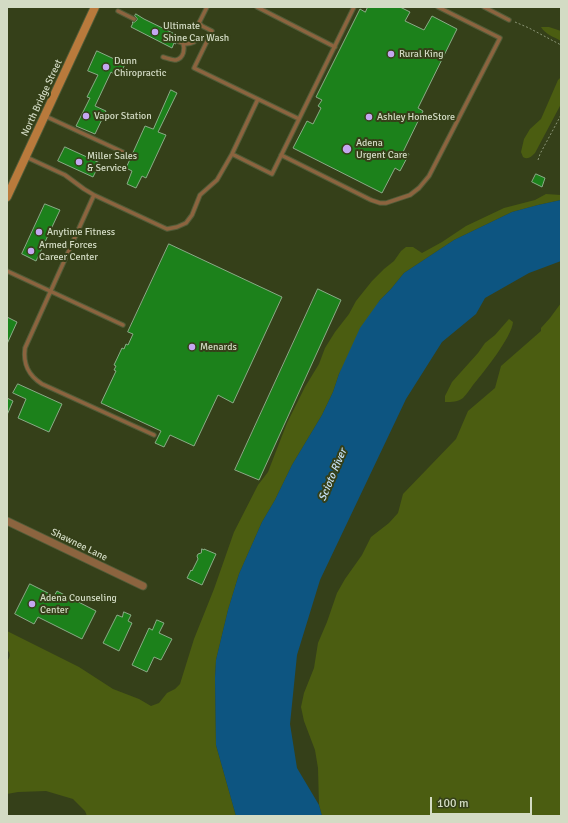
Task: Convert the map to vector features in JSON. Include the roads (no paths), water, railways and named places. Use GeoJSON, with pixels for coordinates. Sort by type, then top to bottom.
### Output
{"type":"FeatureCollection","features":[{"type":"Feature","properties":{"kind":"main road","name":"North Bridge Street"},"geometry":{"type":"LineString","coordinates":[[7,197],[95,7]]}},
{"type":"Feature","properties":{"kind":"street","name":"Shawnee Lane"},"geometry":{"type":"LineString","coordinates":[[7,521],[143,586]]}},
{"type":"Feature","properties":{"kind":"lane"},"geometry":{"type":"LineString","coordinates":[[207,7],[199,23],[212,31],[194,68],[299,119]]}},
{"type":"Feature","properties":{"kind":"lane"},"geometry":{"type":"LineString","coordinates":[[256,7],[335,47]]}},
{"type":"Feature","properties":{"kind":"lane"},"geometry":{"type":"LineString","coordinates":[[232,154],[272,174],[354,7]]}},
{"type":"Feature","properties":{"kind":"lane"},"geometry":{"type":"LineString","coordinates":[[281,155],[371,200],[380,203],[386,203],[410,195],[419,188],[429,176],[500,38],[438,7]]}},
{"type":"Feature","properties":{"kind":"lane"},"geometry":{"type":"LineString","coordinates":[[484,7],[509,20]]}},
{"type":"Feature","properties":{"kind":"lane"},"geometry":{"type":"LineString","coordinates":[[118,11],[134,19]]}},
{"type":"Feature","properties":{"kind":"lane"},"geometry":{"type":"LineString","coordinates":[[178,41],[187,44],[194,42]]}},
{"type":"Feature","properties":{"kind":"lane"},"geometry":{"type":"LineString","coordinates":[[163,57],[176,60],[180,58],[184,51],[183,43]]}},
{"type":"Feature","properties":{"kind":"lane"},"geometry":{"type":"LineString","coordinates":[[26,157],[65,175],[94,195],[167,229],[177,227],[186,223],[192,215],[200,195],[217,180],[232,154],[258,99]]}},
{"type":"Feature","properties":{"kind":"lane"},"geometry":{"type":"LineString","coordinates":[[45,116],[125,153]]}},
{"type":"Feature","properties":{"kind":"lane"},"geometry":{"type":"LineString","coordinates":[[94,195],[25,348],[24,357],[26,367],[35,380],[42,384],[154,435]]}},
{"type":"Feature","properties":{"kind":"lane"},"geometry":{"type":"LineString","coordinates":[[7,271],[123,325]]}},
{"type":"Feature","properties":{"kind":"water","name":"Scioto River"},"geometry":{"type":"Polygon","coordinates":[[[561,200],[561,261],[529,273],[485,298],[476,314],[442,342],[406,399],[320,580],[297,655],[290,724],[297,768],[319,805],[322,816],[236,816],[216,745],[216,660],[228,610],[239,574],[262,522],[275,500],[292,465],[322,415],[360,328],[380,300],[404,273],[454,240],[512,212],[561,200]]]}},
{"type":"Feature","properties":{"kind":"place","name":"Ultimate Shine Car Wash"},"geometry":{"type":"Point","coordinates":[155,32]}},
{"type":"Feature","properties":{"kind":"place","name":"Rural King"},"geometry":{"type":"Point","coordinates":[391,54]}},
{"type":"Feature","properties":{"kind":"place","name":"Dunn Chiropractic"},"geometry":{"type":"Point","coordinates":[106,67]}},
{"type":"Feature","properties":{"kind":"place","name":"Vapor Station"},"geometry":{"type":"Point","coordinates":[86,116]}},
{"type":"Feature","properties":{"kind":"place","name":"Ashley HomeStore"},"geometry":{"type":"Point","coordinates":[369,117]}},
{"type":"Feature","properties":{"kind":"place","name":"Adena Urgent Care"},"geometry":{"type":"Point","coordinates":[347,149]}},
{"type":"Feature","properties":{"kind":"place","name":"Miller Sales & Service"},"geometry":{"type":"Point","coordinates":[79,162]}},
{"type":"Feature","properties":{"kind":"place","name":"Anytime Fitness"},"geometry":{"type":"Point","coordinates":[39,232]}},
{"type":"Feature","properties":{"kind":"place","name":"Armed Forces Career Center"},"geometry":{"type":"Point","coordinates":[31,251]}},
{"type":"Feature","properties":{"kind":"place","name":"Menards"},"geometry":{"type":"Point","coordinates":[192,347]}},
{"type":"Feature","properties":{"kind":"place","name":"Adena Counseling Center"},"geometry":{"type":"Point","coordinates":[32,604]}}]}
